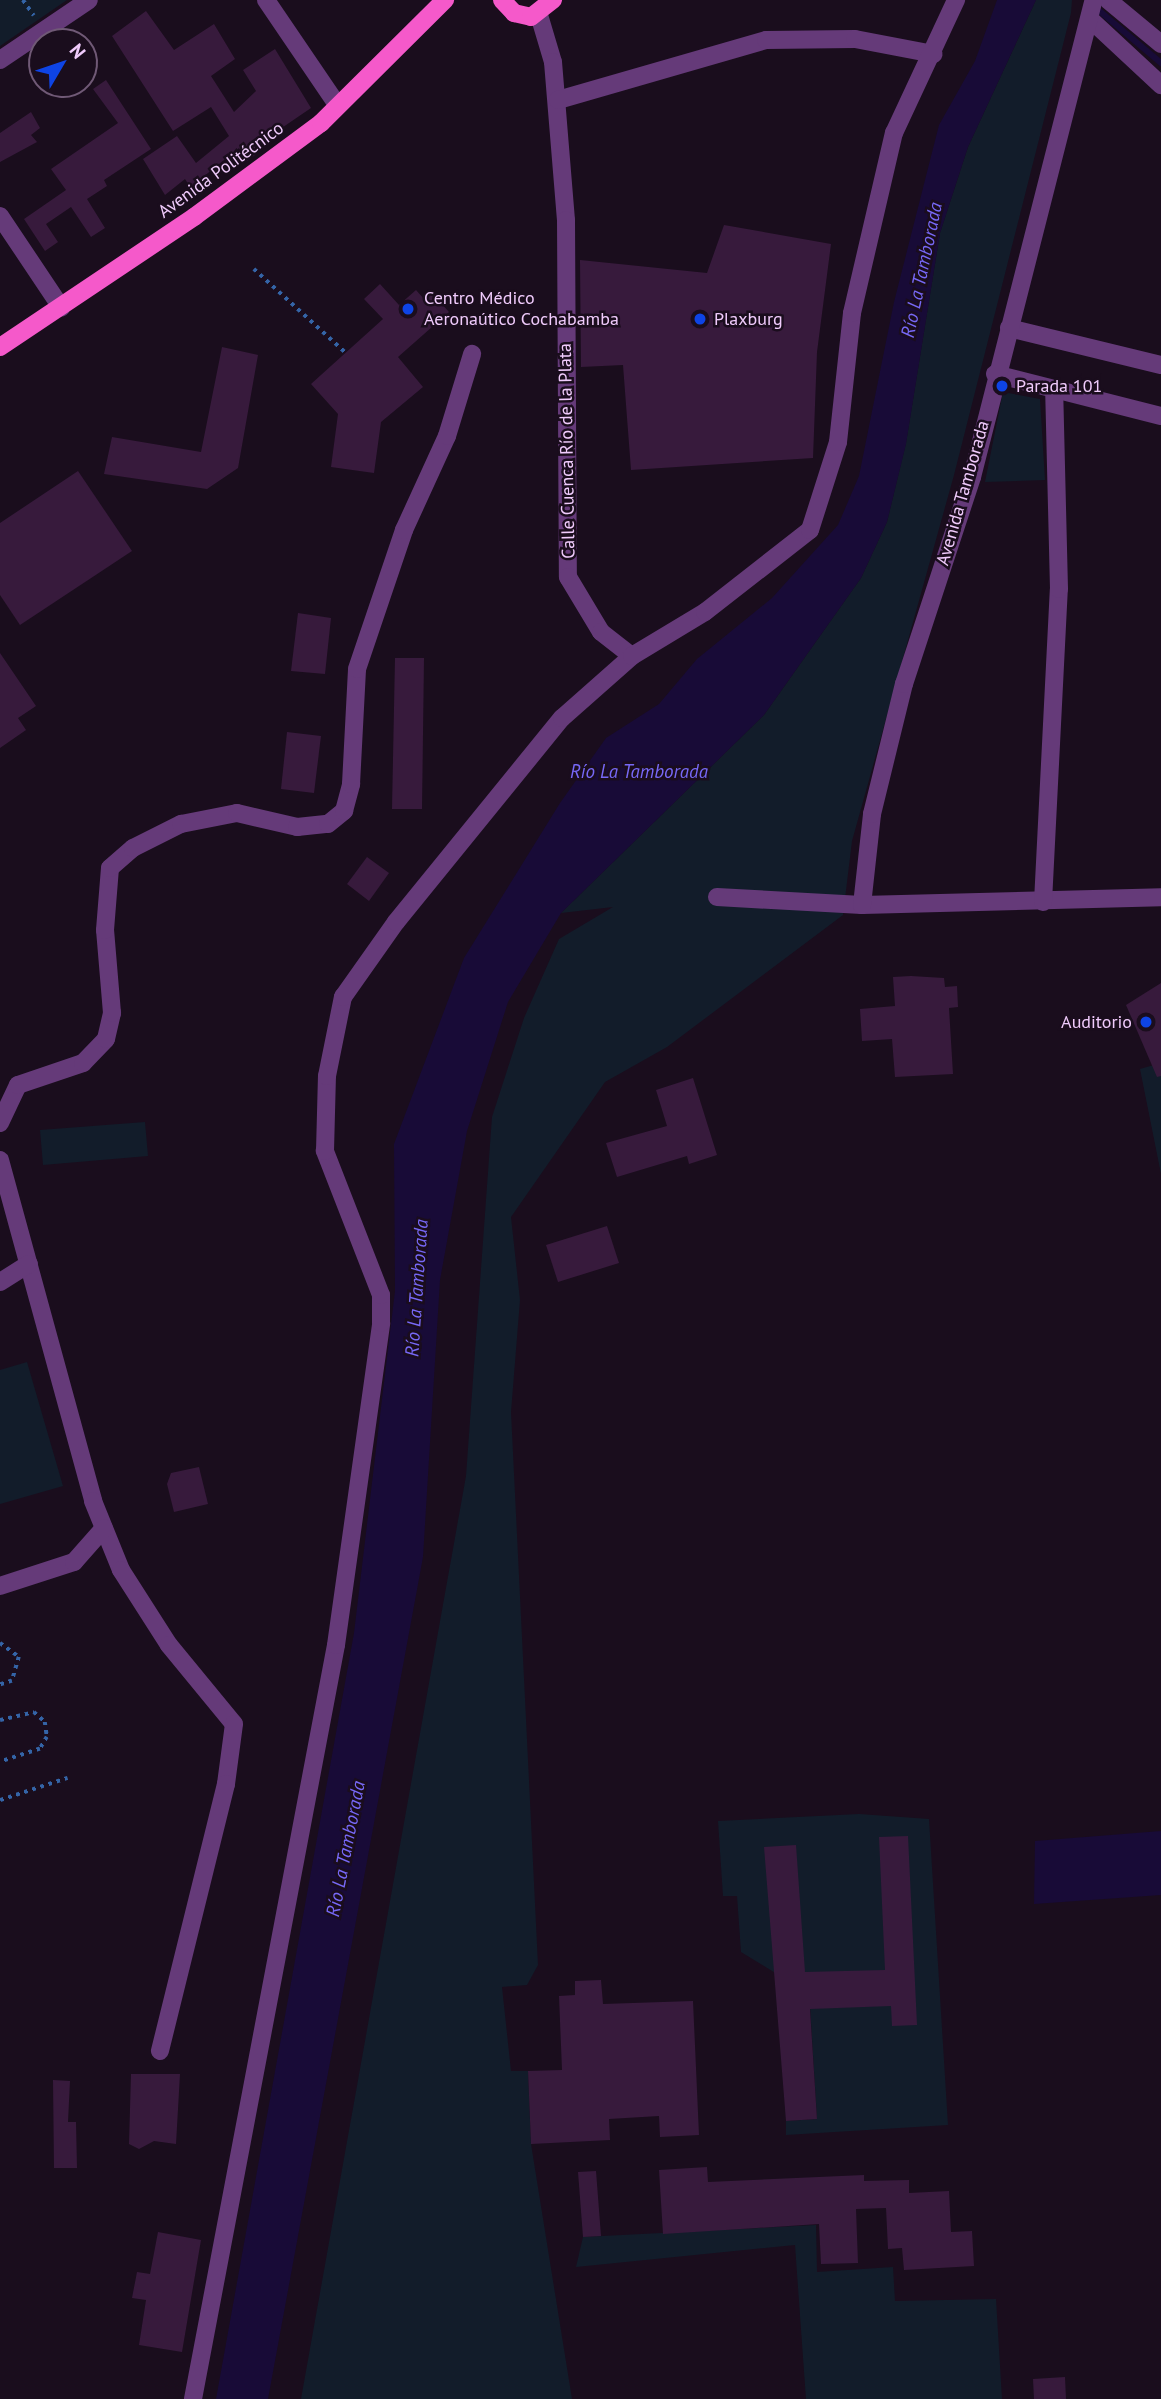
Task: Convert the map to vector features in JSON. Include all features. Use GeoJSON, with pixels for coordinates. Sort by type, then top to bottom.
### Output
{"type":"FeatureCollection","features":[{"type":"Feature","properties":{"kind":"main road","name":"Avenida Politécnico"},"geometry":{"type":"LineString","coordinates":[[0,347],[194,217],[338,106],[445,0]]}},
{"type":"Feature","properties":{"kind":"main road"},"geometry":{"type":"LineString","coordinates":[[502,0],[519,16],[539,15],[553,0]]}},
{"type":"Feature","properties":{"kind":"street"},"geometry":{"type":"LineString","coordinates":[[0,60],[89,0]]}},
{"type":"Feature","properties":{"kind":"street"},"geometry":{"type":"LineString","coordinates":[[266,0],[338,106]]}},
{"type":"Feature","properties":{"kind":"street"},"geometry":{"type":"LineString","coordinates":[[193,2399],[336,1645],[382,1323],[381,1295],[325,1151],[327,1076],[343,997],[396,922],[562,718],[632,656],[705,612],[810,530],[838,442],[852,313],[894,133],[934,54],[956,0]]}},
{"type":"Feature","properties":{"kind":"street"},"geometry":{"type":"LineString","coordinates":[[1108,0],[1161,44]]}},
{"type":"Feature","properties":{"kind":"street"},"geometry":{"type":"LineString","coordinates":[[1093,11],[1161,85]]}},
{"type":"Feature","properties":{"kind":"street","name":"Avenida Tamborada"},"geometry":{"type":"LineString","coordinates":[[862,905],[872,814],[904,684],[972,477],[995,374],[1093,11]]}},
{"type":"Feature","properties":{"kind":"street","name":"Calle Cuenca Río de la Plata"},"geometry":{"type":"LineString","coordinates":[[539,15],[548,37],[558,100],[566,220],[568,577],[601,632],[632,656]]}},
{"type":"Feature","properties":{"kind":"street"},"geometry":{"type":"LineString","coordinates":[[558,100],[766,40],[855,39],[934,54]]}},
{"type":"Feature","properties":{"kind":"street"},"geometry":{"type":"LineString","coordinates":[[0,216],[61,307]]}},
{"type":"Feature","properties":{"kind":"street"},"geometry":{"type":"LineString","coordinates":[[1009,328],[1161,365]]}},
{"type":"Feature","properties":{"kind":"street"},"geometry":{"type":"LineString","coordinates":[[0,1123],[18,1084],[83,1063],[106,1039],[112,1013],[105,930],[110,868],[133,848],[181,824],[237,813],[297,827],[328,824],[344,811],[351,784],[357,669],[404,530],[447,436],[472,354]]}},
{"type":"Feature","properties":{"kind":"street"},"geometry":{"type":"LineString","coordinates":[[995,374],[1161,416]]}},
{"type":"Feature","properties":{"kind":"street"},"geometry":{"type":"LineString","coordinates":[[1044,902],[1059,589],[1054,391]]}},
{"type":"Feature","properties":{"kind":"street"},"geometry":{"type":"LineString","coordinates":[[717,897],[862,905],[1161,897]]}},
{"type":"Feature","properties":{"kind":"street"},"geometry":{"type":"LineString","coordinates":[[0,1160],[104,1528],[121,1570],[169,1645],[234,1724],[226,1784],[160,2051]]}},
{"type":"Feature","properties":{"kind":"street"},"geometry":{"type":"LineString","coordinates":[[0,1282],[29,1264]]}},
{"type":"Feature","properties":{"kind":"street"},"geometry":{"type":"LineString","coordinates":[[0,1586],[74,1562],[104,1528]]}},
{"type":"Feature","properties":{"kind":"path"},"geometry":{"type":"LineString","coordinates":[[23,0],[37,20]]}},
{"type":"Feature","properties":{"kind":"path"},"geometry":{"type":"LineString","coordinates":[[254,269],[346,353]]}},
{"type":"Feature","properties":{"kind":"path"},"geometry":{"type":"LineString","coordinates":[[0,1643],[19,1657],[12,1681],[0,1685]]}},
{"type":"Feature","properties":{"kind":"path"},"geometry":{"type":"LineString","coordinates":[[0,1720],[34,1713],[45,1722],[47,1737],[40,1749],[0,1762]]}},
{"type":"Feature","properties":{"kind":"path"},"geometry":{"type":"LineString","coordinates":[[0,1800],[67,1778]]}},
{"type":"Feature","properties":{"kind":"shaded area"},"geometry":{"type":"Polygon","coordinates":[[[0,0],[67,0],[0,46],[0,0]]]}},
{"type":"Feature","properties":{"kind":"shaded area"},"geometry":{"type":"Polygon","coordinates":[[[1036,0],[1072,0],[1071,13],[954,475],[852,841],[843,915],[667,1047],[605,1082],[511,1217],[520,1300],[511,1412],[538,1965],[527,1985],[502,1987],[511,2071],[528,2071],[531,2144],[572,2399],[301,2399],[466,1476],[492,1117],[524,1018],[559,939],[613,907],[561,913],[764,715],[861,578],[887,522],[906,443],[940,233],[968,147],[1036,0]]]}},
{"type":"Feature","properties":{"kind":"shaded area"},"geometry":{"type":"Polygon","coordinates":[[[1003,392],[1040,399],[1045,480],[985,482],[1003,392]]]}},
{"type":"Feature","properties":{"kind":"shaded area"},"geometry":{"type":"Polygon","coordinates":[[[1161,1063],[1161,1174],[1140,1069],[1161,1063]]]}},
{"type":"Feature","properties":{"kind":"shaded area"},"geometry":{"type":"Polygon","coordinates":[[[145,1122],[148,1156],[43,1165],[40,1130],[145,1122]]]}},
{"type":"Feature","properties":{"kind":"shaded area"},"geometry":{"type":"Polygon","coordinates":[[[27,1362],[63,1486],[0,1504],[0,1370],[27,1362]]]}},
{"type":"Feature","properties":{"kind":"shaded area"},"geometry":{"type":"Polygon","coordinates":[[[859,1814],[929,1819],[948,2125],[786,2135],[786,2121],[817,2119],[808,1973],[777,1974],[741,1952],[737,1896],[723,1896],[718,1821],[859,1814]]]}},
{"type":"Feature","properties":{"kind":"shaded area"},"geometry":{"type":"Polygon","coordinates":[[[816,2225],[817,2272],[893,2267],[895,2301],[996,2299],[1002,2399],[806,2399],[795,2245],[576,2267],[583,2237],[816,2225]]]}},
{"type":"Feature","properties":{"kind":"water","name":"Río La Tamborada"},"geometry":{"type":"Polygon","coordinates":[[[997,0],[1036,0],[968,147],[940,233],[906,444],[887,522],[861,578],[764,715],[561,913],[508,1002],[467,1131],[440,1280],[423,1557],[268,2399],[216,2399],[354,1633],[395,1291],[394,1144],[464,958],[560,803],[606,738],[659,704],[697,659],[772,598],[838,525],[859,476],[894,302],[939,125],[975,61],[997,0]]]}},
{"type":"Feature","properties":{"kind":"water"},"geometry":{"type":"Polygon","coordinates":[[[1161,1831],[1161,1895],[1034,1904],[1035,1841],[1161,1831]]]}},
{"type":"Feature","properties":{"kind":"building"},"geometry":{"type":"Polygon","coordinates":[[[146,11],[174,50],[214,24],[235,59],[211,76],[234,112],[256,91],[243,70],[275,49],[311,108],[267,138],[271,143],[247,161],[239,148],[203,177],[210,185],[196,196],[185,179],[165,195],[143,159],[177,136],[196,163],[229,136],[211,107],[173,131],[112,36],[146,11]]]}},
{"type":"Feature","properties":{"kind":"building"},"geometry":{"type":"Polygon","coordinates":[[[106,80],[151,149],[104,180],[107,186],[87,199],[105,228],[91,237],[71,207],[46,224],[58,242],[45,251],[24,219],[66,190],[51,169],[118,123],[98,96],[98,86],[106,80]]]}},
{"type":"Feature","properties":{"kind":"building"},"geometry":{"type":"Polygon","coordinates":[[[31,112],[40,128],[31,135],[37,142],[0,162],[0,133],[31,112]]]}},
{"type":"Feature","properties":{"kind":"building","name":"Plaxburg"},"geometry":{"type":"Polygon","coordinates":[[[724,225],[831,244],[817,352],[813,458],[631,470],[623,365],[581,367],[580,260],[707,273],[724,225]]]}},
{"type":"Feature","properties":{"kind":"building","name":"Centro Médico Aeronaútico Cochabamba"},"geometry":{"type":"Polygon","coordinates":[[[380,284],[399,305],[416,290],[424,299],[431,292],[449,312],[398,357],[423,387],[381,422],[374,473],[331,467],[338,414],[311,384],[383,319],[364,299],[380,284]]]}},
{"type":"Feature","properties":{"kind":"building"},"geometry":{"type":"Polygon","coordinates":[[[222,347],[258,355],[238,468],[207,489],[104,474],[112,437],[201,452],[222,347]]]}},
{"type":"Feature","properties":{"kind":"building"},"geometry":{"type":"Polygon","coordinates":[[[78,471],[132,551],[20,625],[0,595],[0,523],[78,471]]]}},
{"type":"Feature","properties":{"kind":"building"},"geometry":{"type":"Polygon","coordinates":[[[298,613],[331,618],[325,674],[291,671],[298,613]]]}},
{"type":"Feature","properties":{"kind":"building"},"geometry":{"type":"Polygon","coordinates":[[[0,653],[36,706],[18,718],[26,730],[0,748],[0,653]]]}},
{"type":"Feature","properties":{"kind":"building"},"geometry":{"type":"Polygon","coordinates":[[[395,658],[424,658],[422,809],[392,809],[395,658]]]}},
{"type":"Feature","properties":{"kind":"building"},"geometry":{"type":"Polygon","coordinates":[[[287,732],[321,736],[314,793],[281,789],[287,732]]]}},
{"type":"Feature","properties":{"kind":"building"},"geometry":{"type":"Polygon","coordinates":[[[367,857],[389,873],[369,901],[347,884],[367,857]]]}},
{"type":"Feature","properties":{"kind":"building"},"geometry":{"type":"Polygon","coordinates":[[[893,977],[944,978],[945,987],[957,986],[958,1007],[949,1008],[953,1074],[895,1077],[892,1039],[862,1041],[860,1009],[895,1006],[893,977]]]}},
{"type":"Feature","properties":{"kind":"building","name":"Auditorio"},"geometry":{"type":"Polygon","coordinates":[[[1161,983],[1161,1076],[1157,1077],[1126,1005],[1161,983]]]}},
{"type":"Feature","properties":{"kind":"building"},"geometry":{"type":"Polygon","coordinates":[[[693,1078],[717,1155],[689,1164],[687,1156],[617,1177],[606,1143],[667,1126],[656,1090],[693,1078]]]}},
{"type":"Feature","properties":{"kind":"building"},"geometry":{"type":"Polygon","coordinates":[[[607,1226],[619,1263],[558,1282],[546,1245],[607,1226]]]}},
{"type":"Feature","properties":{"kind":"building"},"geometry":{"type":"Polygon","coordinates":[[[199,1467],[208,1504],[174,1512],[167,1484],[171,1473],[199,1467]]]}},
{"type":"Feature","properties":{"kind":"building"},"geometry":{"type":"Polygon","coordinates":[[[908,1836],[917,2025],[892,2026],[891,2006],[810,2009],[817,2119],[786,2121],[764,1847],[796,1845],[805,1972],[885,1970],[879,1837],[908,1836]]]}},
{"type":"Feature","properties":{"kind":"building"},"geometry":{"type":"Polygon","coordinates":[[[601,1980],[603,2004],[693,2001],[699,2135],[660,2137],[659,2116],[609,2119],[610,2140],[531,2144],[528,2071],[562,2070],[559,1996],[575,1995],[575,1981],[601,1980]]]}},
{"type":"Feature","properties":{"kind":"building"},"geometry":{"type":"Polygon","coordinates":[[[131,2074],[180,2074],[176,2144],[154,2141],[139,2149],[129,2144],[131,2074]]]}},
{"type":"Feature","properties":{"kind":"building"},"geometry":{"type":"Polygon","coordinates":[[[53,2080],[70,2081],[68,2122],[76,2122],[77,2168],[54,2168],[53,2080]]]}},
{"type":"Feature","properties":{"kind":"building"},"geometry":{"type":"Polygon","coordinates":[[[707,2167],[708,2182],[864,2175],[864,2181],[909,2180],[909,2193],[949,2191],[951,2232],[972,2231],[974,2266],[904,2270],[902,2248],[888,2249],[886,2208],[856,2209],[858,2263],[821,2264],[819,2224],[663,2234],[659,2170],[707,2167]]]}},
{"type":"Feature","properties":{"kind":"building"},"geometry":{"type":"Polygon","coordinates":[[[596,2171],[601,2236],[583,2237],[578,2172],[596,2171]]]}},
{"type":"Feature","properties":{"kind":"building"},"geometry":{"type":"Polygon","coordinates":[[[158,2232],[201,2240],[182,2352],[139,2345],[146,2300],[132,2298],[137,2272],[150,2274],[158,2232]]]}},
{"type":"Feature","properties":{"kind":"building"},"geometry":{"type":"Polygon","coordinates":[[[1065,2377],[1066,2399],[1034,2399],[1033,2379],[1065,2377]]]}},
{"type":"Feature","properties":{"kind":"waterway"},"geometry":{"type":"LineString","coordinates":[[1096,8],[1161,63]]}},
{"type":"Feature","properties":{"kind":"place","name":"Centro Médico Aeronaútico Cochabamba"},"geometry":{"type":"Point","coordinates":[408,309]}},
{"type":"Feature","properties":{"kind":"place","name":"Plaxburg"},"geometry":{"type":"Point","coordinates":[700,319]}},
{"type":"Feature","properties":{"kind":"place","name":"Parada 101"},"geometry":{"type":"Point","coordinates":[1002,386]}},
{"type":"Feature","properties":{"kind":"place","name":"Auditorio"},"geometry":{"type":"Point","coordinates":[1146,1022]}}]}
